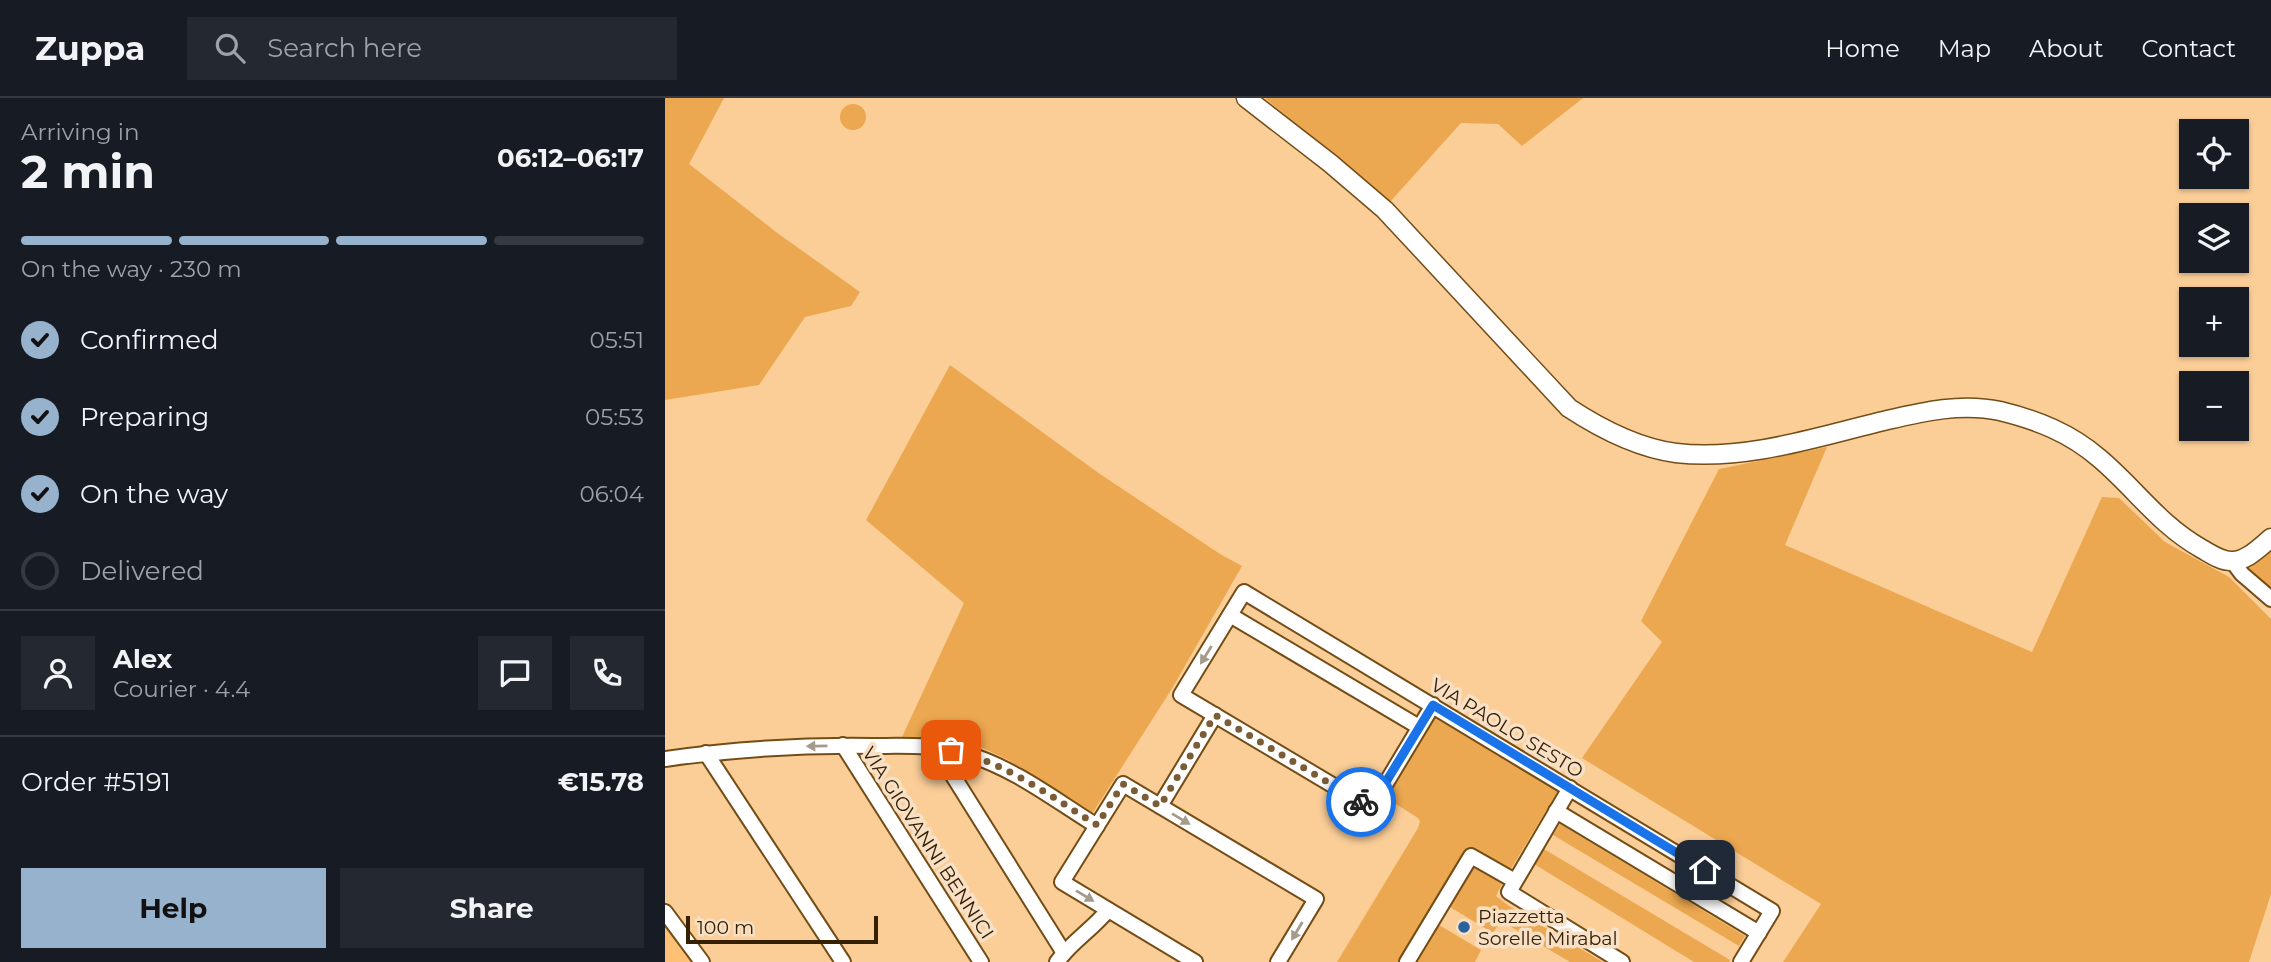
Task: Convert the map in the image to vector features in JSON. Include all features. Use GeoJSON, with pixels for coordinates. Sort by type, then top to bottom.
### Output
{"type":"FeatureCollection","features":[{"type":"Feature","properties":{"kind":"street"},"geometry":{"type":"LineString","coordinates":[[1246,98],[1385,210],[1569,408],[1598,427],[1673,453],[1707,455],[1757,450],[1944,409],[1995,410],[2022,416],[2075,439],[2099,458],[2165,524],[2206,551],[2233,562],[2242,574],[2271,599]]}},
{"type":"Feature","properties":{"kind":"street"},"geometry":{"type":"LineString","coordinates":[[2233,562],[2246,557],[2271,538]]}},
{"type":"Feature","properties":{"kind":"street","name":"VIA PAOLO SESTO"},"geometry":{"type":"LineString","coordinates":[[1230,615],[1244,592],[1433,705],[1772,911],[1759,933]]}},
{"type":"Feature","properties":{"kind":"street"},"geometry":{"type":"LineString","coordinates":[[1419,727],[1230,615],[1181,695],[1370,808],[1433,705]]}},
{"type":"Feature","properties":{"kind":"street"},"geometry":{"type":"LineString","coordinates":[[1160,806],[1215,715]]}},
{"type":"Feature","properties":{"kind":"street","name":"VIA GIOVANNI BENNICI"},"geometry":{"type":"LineString","coordinates":[[843,746],[981,962]]}},
{"type":"Feature","properties":{"kind":"street"},"geometry":{"type":"LineString","coordinates":[[665,759],[737,749],[935,747],[967,754],[1004,768],[1097,825]]}},
{"type":"Feature","properties":{"kind":"street"},"geometry":{"type":"LineString","coordinates":[[935,747],[1060,957],[1095,926],[1108,910]]}},
{"type":"Feature","properties":{"kind":"street"},"geometry":{"type":"LineString","coordinates":[[706,753],[843,962]]}},
{"type":"Feature","properties":{"kind":"street"},"geometry":{"type":"LineString","coordinates":[[1195,962],[1062,882],[1123,784],[1316,900],[1278,962]]}},
{"type":"Feature","properties":{"kind":"street"},"geometry":{"type":"LineString","coordinates":[[1512,887],[1570,788]]}},
{"type":"Feature","properties":{"kind":"street"},"geometry":{"type":"LineString","coordinates":[[1556,811],[1759,933],[1741,962]]}},
{"type":"Feature","properties":{"kind":"street"},"geometry":{"type":"LineString","coordinates":[[1408,962],[1471,856],[1622,962]]}},
{"type":"Feature","properties":{"kind":"street"},"geometry":{"type":"LineString","coordinates":[[665,912],[702,962]]}},
{"type":"Feature","properties":{"kind":"shaded area"},"geometry":{"type":"Polygon","coordinates":[[[665,98],[724,98],[689,164],[776,232],[860,292],[851,306],[805,317],[759,385],[665,400],[665,98]]]}},
{"type":"Feature","properties":{"kind":"shaded area"},"geometry":{"type":"Polygon","coordinates":[[[1265,98],[1583,98],[1522,146],[1498,124],[1461,123],[1389,203],[1265,98]]]}},
{"type":"Feature","properties":{"kind":"shaded area"},"geometry":{"type":"Polygon","coordinates":[[[853,104],[862,108],[866,117],[862,126],[853,130],[844,126],[840,117],[844,108],[853,104]]]}},
{"type":"Feature","properties":{"kind":"shaded area"},"geometry":{"type":"Polygon","coordinates":[[[950,365],[1100,474],[1242,566],[1173,687],[1092,814],[1008,760],[972,743],[902,737],[964,603],[866,520],[950,365]]]}},
{"type":"Feature","properties":{"kind":"shaded area"},"geometry":{"type":"Polygon","coordinates":[[[1827,447],[1785,545],[2032,652],[2102,497],[2119,498],[2165,542],[2229,577],[2271,619],[2271,894],[2249,962],[1783,962],[1821,904],[1582,758],[1662,642],[1641,621],[1719,469],[1827,447]]]}},
{"type":"Feature","properties":{"kind":"shaded area"},"geometry":{"type":"Polygon","coordinates":[[[2271,548],[2271,592],[2245,569],[2271,548]]]}},
{"type":"Feature","properties":{"kind":"shaded area"},"geometry":{"type":"Polygon","coordinates":[[[1434,714],[1558,791],[1509,872],[1472,853],[1403,962],[1337,962],[1418,828],[1418,818],[1385,797],[1434,714]]]}},
{"type":"Feature","properties":{"kind":"shaded area"},"geometry":{"type":"Polygon","coordinates":[[[1560,824],[1745,936],[1739,946],[1553,835],[1560,824]]]}},
{"type":"Feature","properties":{"kind":"shaded area"},"geometry":{"type":"Polygon","coordinates":[[[1544,849],[1730,960],[1729,962],[1694,962],[1534,864],[1544,849]]]}},
{"type":"Feature","properties":{"kind":"shaded area"},"geometry":{"type":"Polygon","coordinates":[[[1472,859],[1505,878],[1496,896],[1603,962],[1570,962],[1501,921],[1493,933],[1445,904],[1472,859]]]}},
{"type":"Feature","properties":{"kind":"shaded area"},"geometry":{"type":"Polygon","coordinates":[[[1434,922],[1481,950],[1475,962],[1411,962],[1434,922]]]}},
{"type":"Feature","properties":{"kind":"shaded area"},"geometry":{"type":"Polygon","coordinates":[[[665,923],[694,962],[665,962],[665,923]]]}},
{"type":"Feature","properties":{"kind":"way so far"},"geometry":{"type":"LineString","coordinates":[[951,750],[1004,768],[1097,825],[1123,784],[1160,806],[1215,715],[1361,802]]}},
{"type":"Feature","properties":{"kind":"place","name":"Piazzetta Sorelle Mirabal"},"geometry":{"type":"Point","coordinates":[1464,927]}},
{"type":"Feature","properties":{"kind":"route"},"geometry":{"type":"LineString","coordinates":[[1361,802],[1370,808],[1433,705],[1705,870]]}}]}
